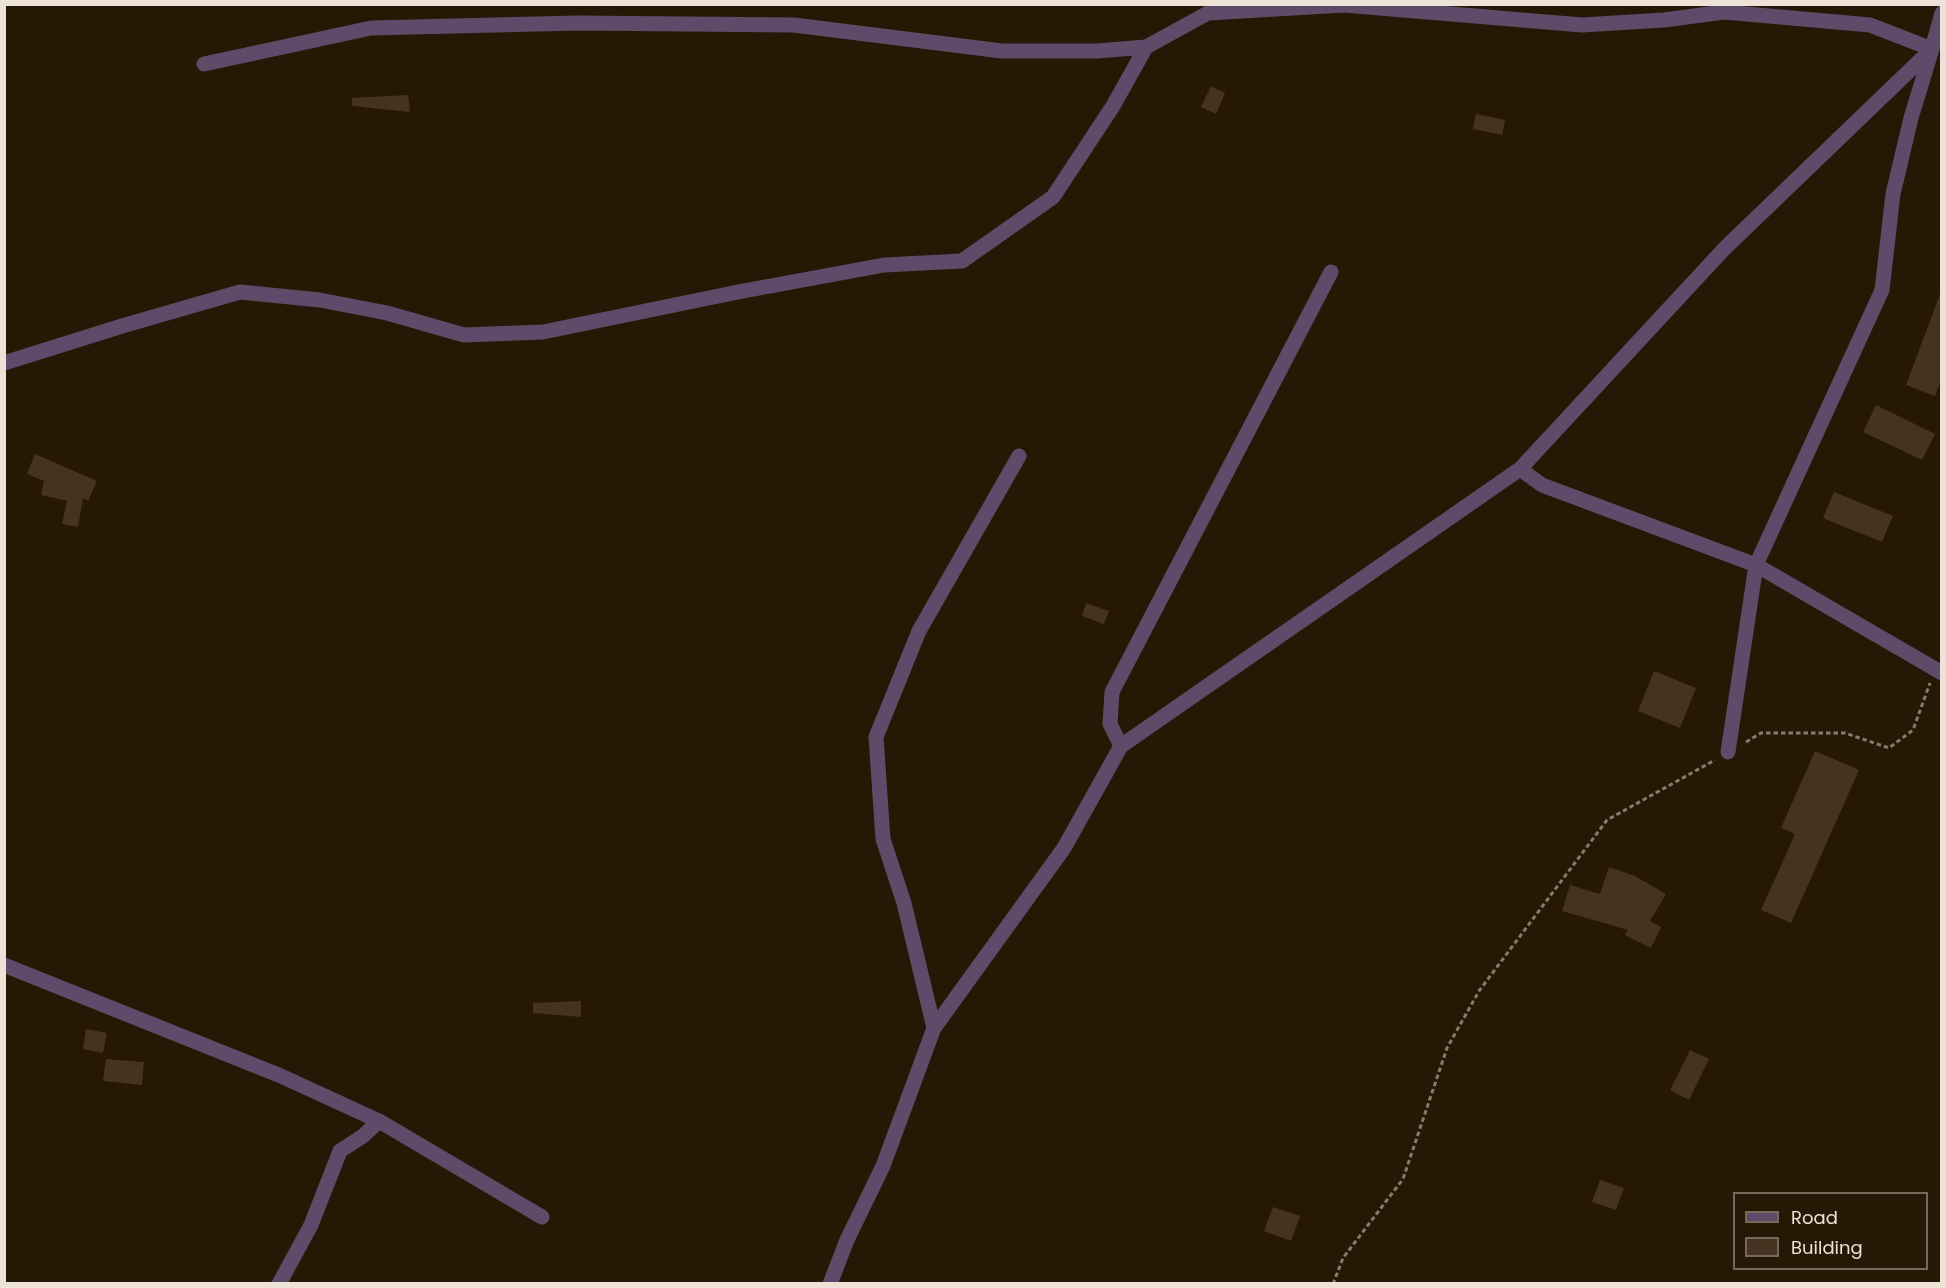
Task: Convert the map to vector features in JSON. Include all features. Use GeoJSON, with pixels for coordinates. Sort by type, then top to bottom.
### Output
{"type":"FeatureCollection","features":[{"type":"Feature","properties":{"kind":"street"},"geometry":{"type":"LineString","coordinates":[[204,64],[371,28],[578,23],[794,25],[1002,51],[1097,51],[1146,47],[1208,13],[1344,5],[1582,25],[1664,20],[1724,12],[1870,25],[1932,49]]}},
{"type":"Feature","properties":{"kind":"street"},"geometry":{"type":"LineString","coordinates":[[1728,752],[1756,566],[1882,290],[1893,194],[1911,117],[1941,13]]}},
{"type":"Feature","properties":{"kind":"street"},"geometry":{"type":"LineString","coordinates":[[4,363],[240,292],[320,300],[387,313],[464,335],[509,334],[543,332],[884,265],[963,261],[1053,197],[1113,106],[1146,47]]}},
{"type":"Feature","properties":{"kind":"street"},"geometry":{"type":"LineString","coordinates":[[830,1284],[847,1240],[883,1166],[934,1028],[1064,848],[1121,746],[1520,469],[1724,249],[1932,49]]}},
{"type":"Feature","properties":{"kind":"street"},"geometry":{"type":"LineString","coordinates":[[1121,746],[1110,723],[1112,692],[1331,272]]}},
{"type":"Feature","properties":{"kind":"street"},"geometry":{"type":"LineString","coordinates":[[934,1028],[904,903],[883,839],[876,737],[919,631],[1019,456]]}},
{"type":"Feature","properties":{"kind":"street"},"geometry":{"type":"LineString","coordinates":[[1520,469],[1542,485],[1756,566],[1939,667]]}},
{"type":"Feature","properties":{"kind":"street"},"geometry":{"type":"LineString","coordinates":[[4,965],[281,1076],[379,1121],[542,1216]]}},
{"type":"Feature","properties":{"kind":"street"},"geometry":{"type":"LineString","coordinates":[[279,1284],[310,1225],[340,1151],[363,1136],[379,1121]]}},
{"type":"Feature","properties":{"kind":"path"},"geometry":{"type":"LineString","coordinates":[[1333,1284],[1343,1258],[1403,1179],[1446,1048],[1479,991],[1607,820],[1761,733],[1845,733],[1889,748],[1913,730],[1939,667]]}},
{"type":"Feature","properties":{"kind":"building"},"geometry":{"type":"Polygon","coordinates":[[[1211,86],[1225,93],[1216,114],[1201,107],[1211,86]]]}},
{"type":"Feature","properties":{"kind":"building"},"geometry":{"type":"Polygon","coordinates":[[[408,95],[410,112],[352,106],[352,98],[408,95]]]}},
{"type":"Feature","properties":{"kind":"building"},"geometry":{"type":"Polygon","coordinates":[[[1476,114],[1505,120],[1502,135],[1473,129],[1476,114]]]}},
{"type":"Feature","properties":{"kind":"building"},"geometry":{"type":"Polygon","coordinates":[[[1940,294],[1941,380],[1935,396],[1906,385],[1940,294]]]}},
{"type":"Feature","properties":{"kind":"building"},"geometry":{"type":"Polygon","coordinates":[[[1876,405],[1935,434],[1922,460],[1863,432],[1876,405]]]}},
{"type":"Feature","properties":{"kind":"building"},"geometry":{"type":"Polygon","coordinates":[[[35,454],[97,481],[88,501],[83,498],[78,527],[62,524],[67,501],[41,495],[44,481],[27,474],[35,454]]]}},
{"type":"Feature","properties":{"kind":"building"},"geometry":{"type":"Polygon","coordinates":[[[1834,492],[1893,516],[1882,542],[1823,518],[1834,492]]]}},
{"type":"Feature","properties":{"kind":"building"},"geometry":{"type":"Polygon","coordinates":[[[1086,603],[1109,611],[1104,624],[1082,616],[1086,603]]]}},
{"type":"Feature","properties":{"kind":"building"},"geometry":{"type":"Polygon","coordinates":[[[1654,671],[1696,688],[1680,728],[1638,711],[1654,671]]]}},
{"type":"Feature","properties":{"kind":"building"},"geometry":{"type":"Polygon","coordinates":[[[1815,751],[1859,770],[1791,923],[1761,910],[1795,834],[1781,828],[1815,751]]]}},
{"type":"Feature","properties":{"kind":"building"},"geometry":{"type":"Polygon","coordinates":[[[1609,867],[1635,876],[1666,894],[1650,921],[1661,927],[1651,948],[1625,935],[1628,930],[1562,911],[1570,885],[1600,894],[1609,867]]]}},
{"type":"Feature","properties":{"kind":"building"},"geometry":{"type":"Polygon","coordinates":[[[581,1001],[581,1017],[533,1013],[533,1003],[581,1001]]]}},
{"type":"Feature","properties":{"kind":"building"},"geometry":{"type":"Polygon","coordinates":[[[86,1029],[107,1033],[103,1053],[83,1049],[86,1029]]]}},
{"type":"Feature","properties":{"kind":"building"},"geometry":{"type":"Polygon","coordinates":[[[1690,1050],[1709,1059],[1689,1100],[1670,1090],[1690,1050]]]}},
{"type":"Feature","properties":{"kind":"building"},"geometry":{"type":"Polygon","coordinates":[[[106,1059],[144,1062],[142,1085],[103,1081],[106,1059]]]}},
{"type":"Feature","properties":{"kind":"building"},"geometry":{"type":"Polygon","coordinates":[[[1600,1180],[1624,1188],[1616,1210],[1592,1202],[1600,1180]]]}},
{"type":"Feature","properties":{"kind":"building"},"geometry":{"type":"Polygon","coordinates":[[[1273,1207],[1300,1216],[1291,1241],[1264,1231],[1273,1207]]]}}]}
